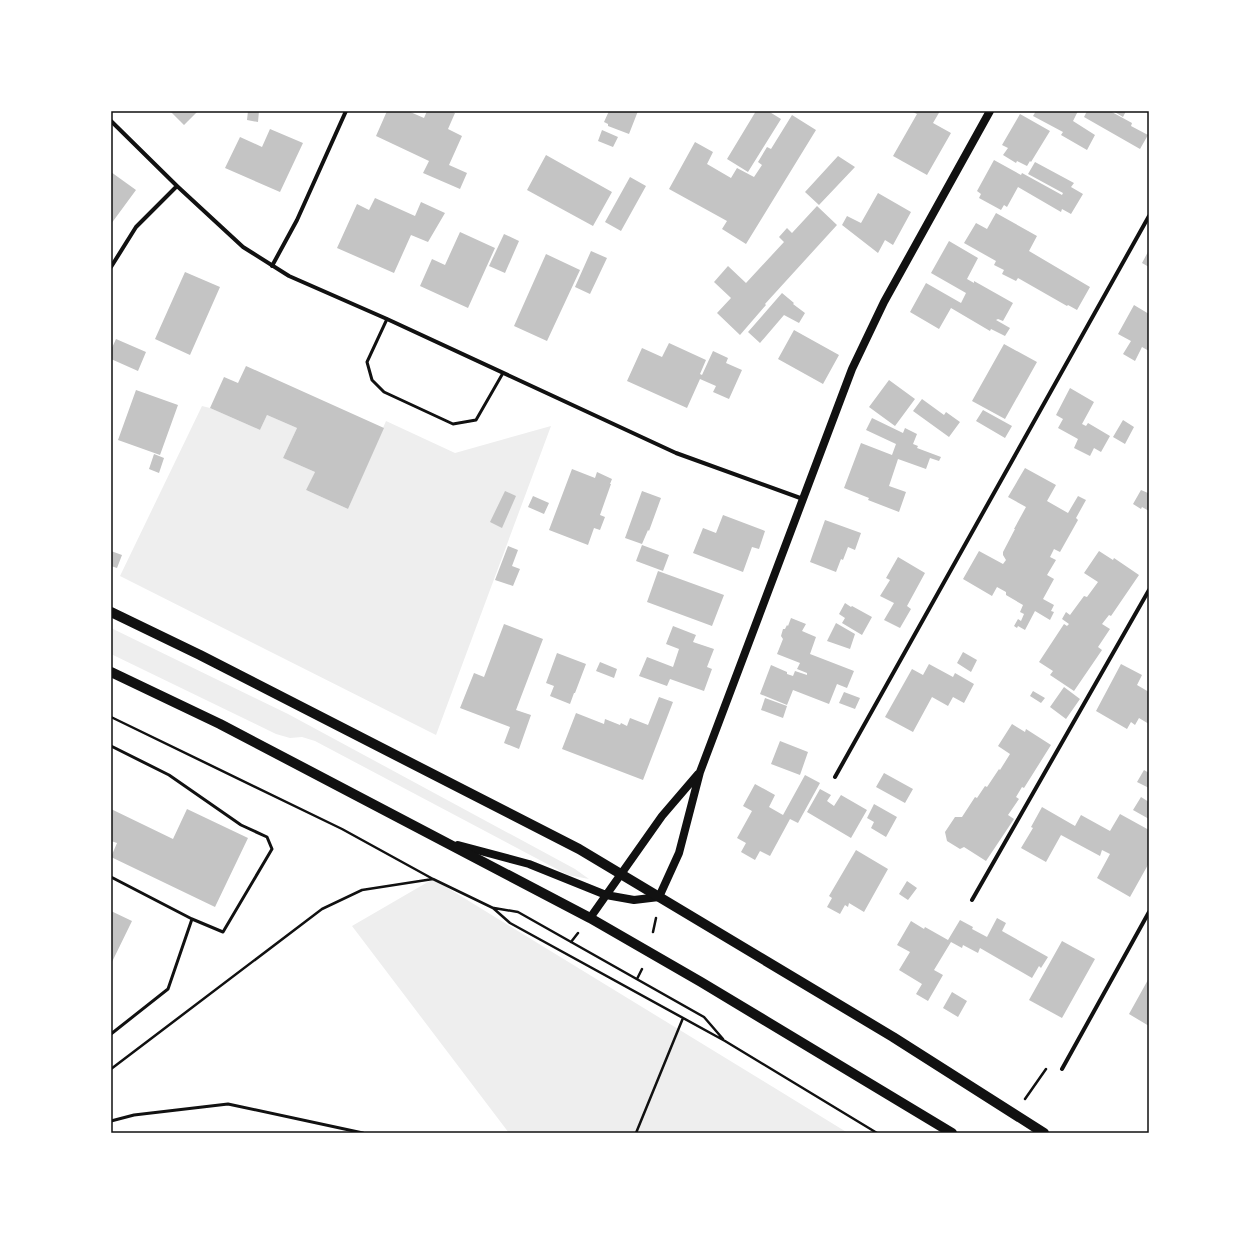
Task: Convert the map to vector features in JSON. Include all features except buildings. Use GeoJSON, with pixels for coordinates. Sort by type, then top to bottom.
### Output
{"type":"FeatureCollection","features":[{"type":"Feature","properties":{"kind":"main road"},"geometry":{"type":"LineString","coordinates":[[659,897],[679,853],[700,772],[852,369],[881,309],[990,111]]}},
{"type":"Feature","properties":{"kind":"main road"},"geometry":{"type":"LineString","coordinates":[[111,612],[200,655],[578,849],[893,1037],[1044,1133]]}},
{"type":"Feature","properties":{"kind":"main road"},"geometry":{"type":"LineString","coordinates":[[111,672],[220,724],[590,918],[701,982],[952,1133]]}},
{"type":"Feature","properties":{"kind":"main road"},"geometry":{"type":"LineString","coordinates":[[590,918],[662,816],[700,772]]}},
{"type":"Feature","properties":{"kind":"main road"},"geometry":{"type":"LineString","coordinates":[[448,843],[529,864],[606,895],[634,900],[659,897]]}},
{"type":"Feature","properties":{"kind":"street"},"geometry":{"type":"LineString","coordinates":[[272,266],[297,220],[346,111]]}},
{"type":"Feature","properties":{"kind":"street"},"geometry":{"type":"LineString","coordinates":[[111,121],[177,186],[243,247],[289,276],[676,453],[803,499]]}},
{"type":"Feature","properties":{"kind":"street"},"geometry":{"type":"LineString","coordinates":[[111,267],[136,227],[177,186]]}},
{"type":"Feature","properties":{"kind":"street"},"geometry":{"type":"LineString","coordinates":[[835,776],[1149,216]]}},
{"type":"Feature","properties":{"kind":"street"},"geometry":{"type":"LineString","coordinates":[[972,900],[1149,590]]}},
{"type":"Feature","properties":{"kind":"street"},"geometry":{"type":"LineString","coordinates":[[1062,1069],[1149,912]]}},
{"type":"Feature","properties":{"kind":"lane"},"geometry":{"type":"LineString","coordinates":[[387,320],[367,362],[372,380],[384,392],[446,421],[453,424],[476,420],[502,373]]}},
{"type":"Feature","properties":{"kind":"lane"},"geometry":{"type":"LineString","coordinates":[[111,746],[169,775],[241,825],[267,837],[272,849],[223,932],[192,919],[111,877]]}},
{"type":"Feature","properties":{"kind":"lane"},"geometry":{"type":"LineString","coordinates":[[111,1034],[168,990],[192,919]]}},
{"type":"Feature","properties":{"kind":"lane"},"geometry":{"type":"LineString","coordinates":[[111,1121],[134,1115],[228,1104],[364,1133]]}},
{"type":"Feature","properties":{"kind":"path"},"geometry":{"type":"LineString","coordinates":[[111,717],[342,829],[433,878],[493,908],[510,923],[725,1041],[877,1133]]}},
{"type":"Feature","properties":{"kind":"path"},"geometry":{"type":"LineString","coordinates":[[111,1069],[322,909],[362,890],[433,878]]}},
{"type":"Feature","properties":{"kind":"path"},"geometry":{"type":"LineString","coordinates":[[493,908],[518,912],[704,1017],[725,1041]]}},
{"type":"Feature","properties":{"kind":"path"},"geometry":{"type":"LineString","coordinates":[[636,1133],[683,1018]]}},
{"type":"Feature","properties":{"kind":"path"},"geometry":{"type":"LineString","coordinates":[[1015,1114],[1046,1068],[1062,1069]]}},
{"type":"Feature","properties":{"kind":"shaded area"},"geometry":{"type":"Polygon","coordinates":[[[202,406],[210,408],[260,430],[267,415],[297,428],[283,458],[315,472],[306,490],[348,509],[386,421],[455,453],[551,426],[436,735],[120,576],[202,406]]]}},
{"type":"Feature","properties":{"kind":"shaded area"},"geometry":{"type":"Polygon","coordinates":[[[111,628],[288,714],[575,869],[589,879],[568,875],[315,741],[302,737],[290,738],[276,734],[111,654],[111,628]]]}},
{"type":"Feature","properties":{"kind":"shaded area"},"geometry":{"type":"Polygon","coordinates":[[[433,879],[848,1133],[509,1133],[352,926],[433,879]]]}}]}
